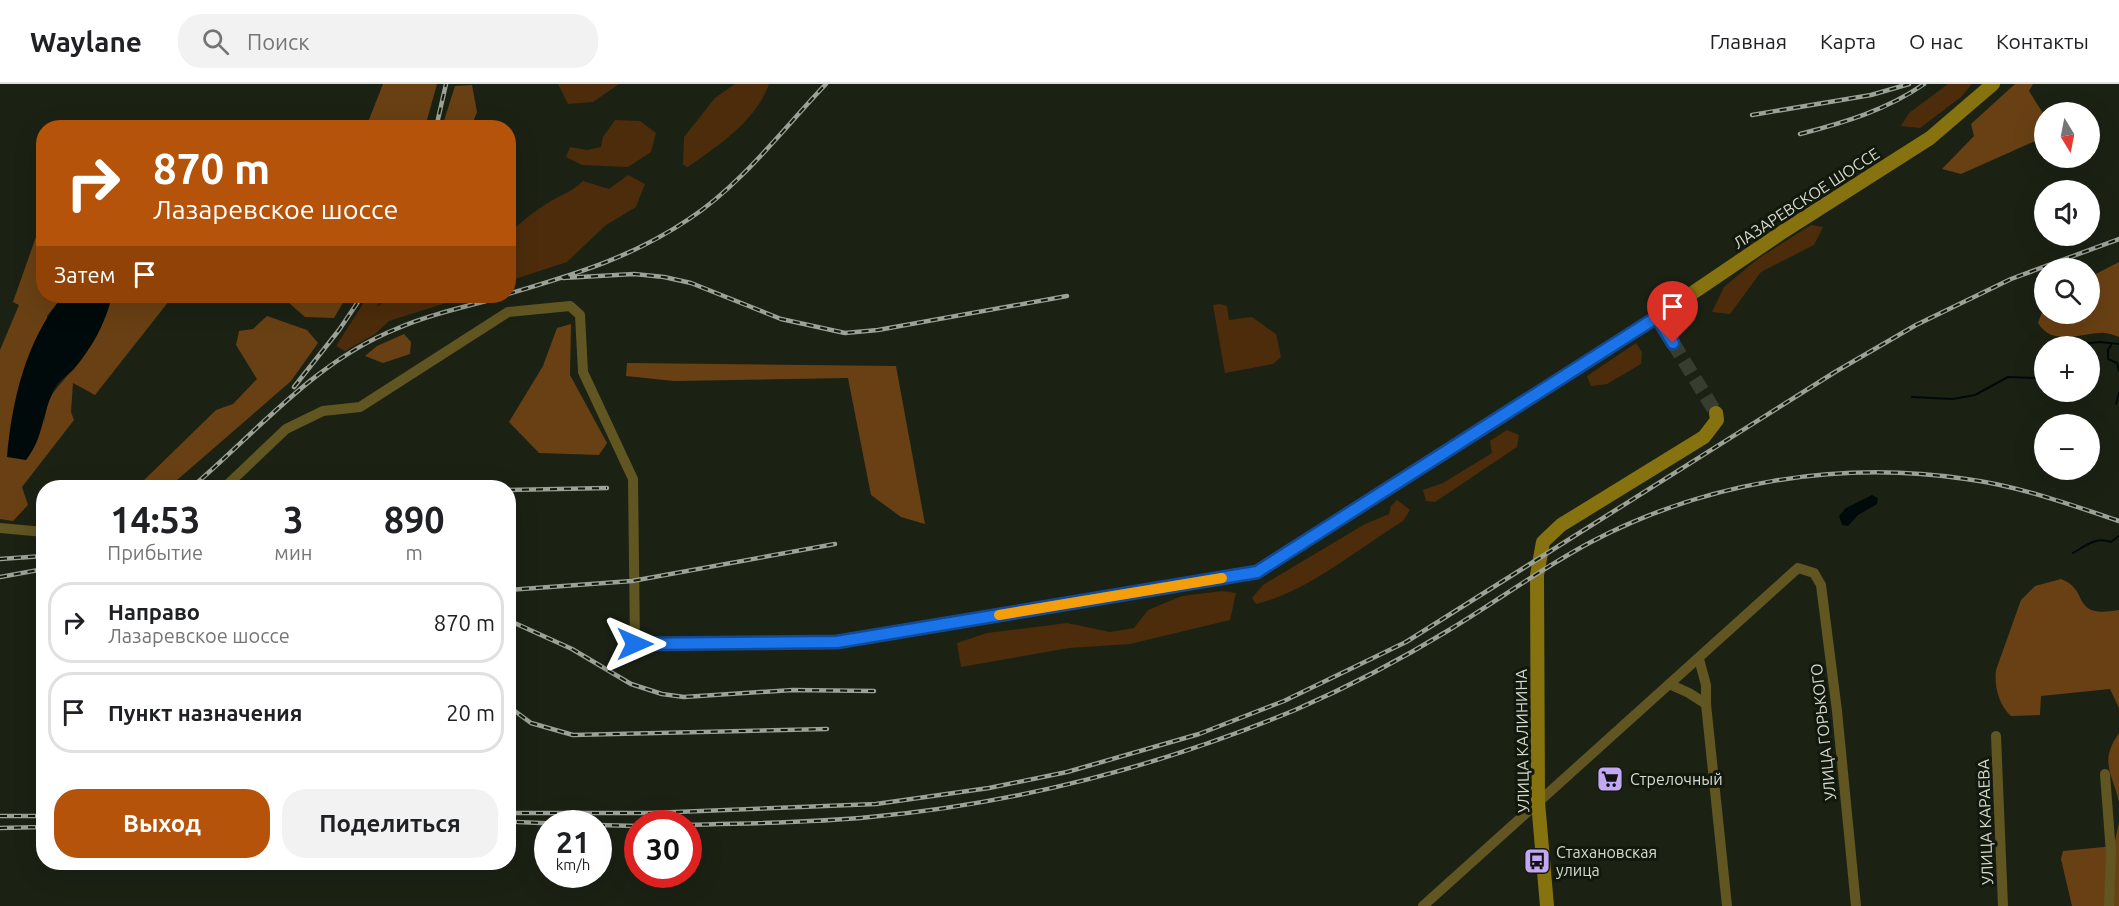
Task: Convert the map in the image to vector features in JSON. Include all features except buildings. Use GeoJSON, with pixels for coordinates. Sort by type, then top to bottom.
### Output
{"type":"FeatureCollection","features":[{"type":"Feature","properties":{"kind":"street","name":"ЛАЗАРЕВСКОЕ ШОССЕ"},"geometry":{"type":"LineString","coordinates":[[1657,317],[1784,231],[1930,138],[1993,84]]}},
{"type":"Feature","properties":{"kind":"street"},"geometry":{"type":"LineString","coordinates":[[233,480],[286,429],[323,411],[360,407],[508,312],[570,306],[580,315],[583,372],[633,479],[635,644],[837,642],[1257,572],[1657,317],[1673,343]]}},
{"type":"Feature","properties":{"kind":"street","name":"УЛИЦА КАЛИНИНА"},"geometry":{"type":"LineString","coordinates":[[1547,906],[1538,802],[1537,575],[1543,542],[1550,533],[1704,437],[1717,420],[1716,413]]}},
{"type":"Feature","properties":{"kind":"street"},"geometry":{"type":"LineString","coordinates":[[0,528],[36,531]]}},
{"type":"Feature","properties":{"kind":"street","name":"УЛИЦА ГОРЬКОГО"},"geometry":{"type":"LineString","coordinates":[[1699,658],[1798,568],[1814,573],[1821,585],[1837,711],[1856,906]]}},
{"type":"Feature","properties":{"kind":"street"},"geometry":{"type":"LineString","coordinates":[[1423,906],[1699,658],[1706,685],[1706,705],[1727,906]]}},
{"type":"Feature","properties":{"kind":"street"},"geometry":{"type":"LineString","coordinates":[[1669,684],[1689,693],[1706,705]]}},
{"type":"Feature","properties":{"kind":"street","name":"УЛИЦА КАРАЕВА"},"geometry":{"type":"LineString","coordinates":[[1996,736],[2003,906]]}},
{"type":"Feature","properties":{"kind":"street"},"geometry":{"type":"LineString","coordinates":[[2105,774],[2111,853],[2109,906]]}},
{"type":"Feature","properties":{"kind":"shaded area"},"geometry":{"type":"Polygon","coordinates":[[[383,84],[437,84],[427,120],[369,120],[383,84]]]}},
{"type":"Feature","properties":{"kind":"shaded area"},"geometry":{"type":"Polygon","coordinates":[[[558,84],[619,84],[593,102],[568,104],[558,84]]]}},
{"type":"Feature","properties":{"kind":"shaded area"},"geometry":{"type":"Polygon","coordinates":[[[735,84],[769,84],[746,121],[688,167],[683,165],[684,137],[715,98],[735,84]]]}},
{"type":"Feature","properties":{"kind":"shaded area"},"geometry":{"type":"Polygon","coordinates":[[[1948,84],[1972,84],[1961,97],[1920,128],[1901,126],[1909,113],[1948,84]]]}},
{"type":"Feature","properties":{"kind":"shaded area"},"geometry":{"type":"Polygon","coordinates":[[[2015,84],[2033,84],[2029,91],[2036,102],[2034,102],[2034,142],[1961,174],[1942,169],[1974,136],[1971,124],[2015,84]]]}},
{"type":"Feature","properties":{"kind":"shaded area"},"geometry":{"type":"Polygon","coordinates":[[[472,85],[477,112],[474,120],[444,120],[455,86],[472,85]]]}},
{"type":"Feature","properties":{"kind":"shaded area"},"geometry":{"type":"Polygon","coordinates":[[[615,120],[640,121],[656,133],[651,152],[628,167],[582,165],[566,157],[570,147],[587,150],[601,147],[603,137],[615,120]]]}},
{"type":"Feature","properties":{"kind":"shaded area"},"geometry":{"type":"Polygon","coordinates":[[[628,175],[645,184],[636,207],[606,225],[567,262],[516,279],[516,227],[518,225],[528,216],[583,181],[609,189],[628,175]]]}},
{"type":"Feature","properties":{"kind":"shaded area"},"geometry":{"type":"Polygon","coordinates":[[[1811,225],[1823,227],[1814,245],[1761,272],[1730,314],[1712,312],[1724,287],[1759,258],[1811,225]]]}},
{"type":"Feature","properties":{"kind":"shaded area"},"geometry":{"type":"Polygon","coordinates":[[[36,237],[36,303],[57,303],[47,316],[44,423],[50,398],[91,344],[110,303],[167,303],[95,395],[73,383],[71,412],[74,420],[22,487],[28,505],[13,521],[0,519],[0,350],[19,305],[13,302],[36,237]]]}},
{"type":"Feature","properties":{"kind":"shaded area"},"geometry":{"type":"Polygon","coordinates":[[[2119,262],[2119,337],[2103,333],[2055,336],[2044,330],[2039,324],[2100,324],[2100,272],[2119,262]]]}},
{"type":"Feature","properties":{"kind":"shaded area"},"geometry":{"type":"Polygon","coordinates":[[[58,303],[110,303],[93,343],[74,369],[55,388],[47,406],[37,442],[26,460],[7,457],[13,414],[23,372],[30,351],[58,303]]]}},
{"type":"Feature","properties":{"kind":"shaded area"},"geometry":{"type":"Polygon","coordinates":[[[289,303],[343,303],[334,318],[305,317],[289,303]]]}},
{"type":"Feature","properties":{"kind":"shaded area"},"geometry":{"type":"Polygon","coordinates":[[[364,303],[378,303],[377,307],[382,303],[446,303],[389,321],[375,334],[345,351],[336,346],[364,303]]]}},
{"type":"Feature","properties":{"kind":"shaded area"},"geometry":{"type":"Polygon","coordinates":[[[1213,305],[1227,306],[1229,320],[1252,317],[1276,334],[1281,357],[1273,364],[1225,373],[1213,305]]]}},
{"type":"Feature","properties":{"kind":"shaded area"},"geometry":{"type":"Polygon","coordinates":[[[267,316],[307,330],[318,343],[291,381],[177,480],[144,480],[216,410],[233,404],[257,379],[236,345],[239,331],[253,329],[267,316]]]}},
{"type":"Feature","properties":{"kind":"shaded area"},"geometry":{"type":"Polygon","coordinates":[[[571,324],[570,375],[607,443],[599,455],[539,453],[509,422],[543,366],[557,328],[571,324]]]}},
{"type":"Feature","properties":{"kind":"shaded area"},"geometry":{"type":"Polygon","coordinates":[[[404,334],[411,342],[410,354],[383,363],[365,356],[377,346],[404,334]]]}},
{"type":"Feature","properties":{"kind":"shaded area"},"geometry":{"type":"Polygon","coordinates":[[[1636,343],[1642,352],[1641,364],[1607,384],[1591,386],[1587,376],[1636,343]]]}},
{"type":"Feature","properties":{"kind":"shaded area"},"geometry":{"type":"Polygon","coordinates":[[[627,363],[896,366],[925,524],[901,517],[871,495],[848,378],[674,381],[626,376],[627,363]]]}},
{"type":"Feature","properties":{"kind":"shaded area"},"geometry":{"type":"Polygon","coordinates":[[[1507,430],[1519,435],[1517,447],[1435,502],[1426,501],[1423,490],[1443,483],[1492,453],[1490,441],[1507,430]]]}},
{"type":"Feature","properties":{"kind":"shaded area"},"geometry":{"type":"Polygon","coordinates":[[[1872,495],[1878,498],[1877,504],[1858,515],[1848,526],[1842,525],[1839,516],[1846,508],[1872,495]]]}},
{"type":"Feature","properties":{"kind":"shaded area"},"geometry":{"type":"Polygon","coordinates":[[[1397,500],[1410,510],[1403,521],[1313,580],[1276,598],[1256,604],[1252,598],[1263,585],[1365,524],[1389,514],[1391,506],[1397,500]]]}},
{"type":"Feature","properties":{"kind":"shaded area"},"geometry":{"type":"Polygon","coordinates":[[[2061,579],[2076,590],[2087,607],[2103,612],[2119,610],[2119,708],[2110,689],[2041,696],[2040,715],[2011,716],[2003,707],[1998,695],[1996,670],[2021,600],[2035,586],[2061,579]]]}},
{"type":"Feature","properties":{"kind":"shaded area"},"geometry":{"type":"Polygon","coordinates":[[[1222,591],[1236,593],[1230,620],[1130,644],[1069,648],[961,667],[957,643],[987,633],[1067,623],[1110,632],[1134,628],[1148,610],[1182,596],[1222,591]]]}},
{"type":"Feature","properties":{"kind":"shaded area"},"geometry":{"type":"Polygon","coordinates":[[[2119,733],[2119,802],[2108,760],[2119,733]]]}},
{"type":"Feature","properties":{"kind":"shaded area"},"geometry":{"type":"Polygon","coordinates":[[[2119,822],[2119,906],[2072,906],[2061,859],[2063,851],[2114,846],[2119,822]]]}},
{"type":"Feature","properties":{"kind":"waterway"},"geometry":{"type":"LineString","coordinates":[[2100,342],[2119,344]]}},
{"type":"Feature","properties":{"kind":"waterway"},"geometry":{"type":"LineString","coordinates":[[2111,345],[2108,350],[2108,359],[2117,363],[2119,371]]}},
{"type":"Feature","properties":{"kind":"waterway"},"geometry":{"type":"LineString","coordinates":[[1912,397],[1953,399],[1975,395],[2008,377],[2034,378]]}},
{"type":"Feature","properties":{"kind":"waterway"},"geometry":{"type":"LineString","coordinates":[[2116,404],[2119,393]]}},
{"type":"Feature","properties":{"kind":"waterway"},"geometry":{"type":"LineString","coordinates":[[2073,553],[2091,543],[2101,540],[2111,542],[2119,536]]}},
{"type":"Feature","properties":{"kind":"tunnel"},"geometry":{"type":"LineString","coordinates":[[1673,343],[1716,413]]}},
{"type":"Feature","properties":{"kind":"railway"},"geometry":{"type":"LineString","coordinates":[[438,120],[446,84]]}},
{"type":"Feature","properties":{"kind":"railway"},"geometry":{"type":"LineString","coordinates":[[516,292],[624,255],[689,219],[744,173],[826,84]]}},
{"type":"Feature","properties":{"kind":"railway"},"geometry":{"type":"LineString","coordinates":[[1752,115],[1871,95],[1909,84]]}},
{"type":"Feature","properties":{"kind":"railway"},"geometry":{"type":"LineString","coordinates":[[1800,134],[1880,108],[1924,84]]}},
{"type":"Feature","properties":{"kind":"railway"},"geometry":{"type":"LineString","coordinates":[[516,813],[650,813],[876,804],[989,788],[1067,772],[1199,734],[1284,701],[1406,642],[1835,372],[1916,325],[2011,279],[2119,239]]}},
{"type":"Feature","properties":{"kind":"railway"},"geometry":{"type":"LineString","coordinates":[[563,278],[634,274],[664,277],[691,283],[781,319],[845,333],[878,330],[1067,296]]}},
{"type":"Feature","properties":{"kind":"railway"},"geometry":{"type":"LineString","coordinates":[[294,387],[357,303]]}},
{"type":"Feature","properties":{"kind":"railway"},"geometry":{"type":"LineString","coordinates":[[200,480],[288,400],[339,360],[366,343],[396,329],[480,303]]}},
{"type":"Feature","properties":{"kind":"railway"},"geometry":{"type":"LineString","coordinates":[[702,825],[870,817],[979,803],[1087,780],[1192,749],[1295,710],[1374,673],[1449,630],[1591,542],[1635,521],[1680,504],[1726,491],[1774,481],[1822,475],[1870,472],[1918,474],[2005,486],[2044,496],[2119,521]]}},
{"type":"Feature","properties":{"kind":"railway"},"geometry":{"type":"LineString","coordinates":[[516,490],[607,488]]}},
{"type":"Feature","properties":{"kind":"railway"},"geometry":{"type":"LineString","coordinates":[[516,589],[632,581],[835,544]]}},
{"type":"Feature","properties":{"kind":"railway"},"geometry":{"type":"LineString","coordinates":[[0,559],[36,557]]}},
{"type":"Feature","properties":{"kind":"railway"},"geometry":{"type":"LineString","coordinates":[[0,577],[36,570]]}},
{"type":"Feature","properties":{"kind":"railway"},"geometry":{"type":"LineString","coordinates":[[516,624],[572,649],[631,684],[662,694],[684,697],[793,690],[874,691]]}},
{"type":"Feature","properties":{"kind":"railway"},"geometry":{"type":"LineString","coordinates":[[516,712],[531,723],[573,735],[827,729]]}},
{"type":"Feature","properties":{"kind":"railway"},"geometry":{"type":"LineString","coordinates":[[0,816],[36,816]]}},
{"type":"Feature","properties":{"kind":"railway"},"geometry":{"type":"LineString","coordinates":[[517,822],[534,823]]}},
{"type":"Feature","properties":{"kind":"railway"},"geometry":{"type":"LineString","coordinates":[[612,825],[624,826]]}},
{"type":"Feature","properties":{"kind":"railway"},"geometry":{"type":"LineString","coordinates":[[0,828],[36,827]]}},
{"type":"Feature","properties":{"kind":"slow traffic"},"geometry":{"type":"LineString","coordinates":[[999,615],[1222,578]]}},
{"type":"Feature","properties":{"kind":"place","name":"Стрелочный"},"geometry":{"type":"Point","coordinates":[1610,779]}},
{"type":"Feature","properties":{"kind":"place","name":"Стахановская улица"},"geometry":{"type":"Point","coordinates":[1537,861]}},
{"type":"Feature","properties":{"kind":"route"},"geometry":{"type":"LineString","coordinates":[[635,644],[837,642],[1257,572],[1314,538],[1657,317],[1673,343]]}}]}
